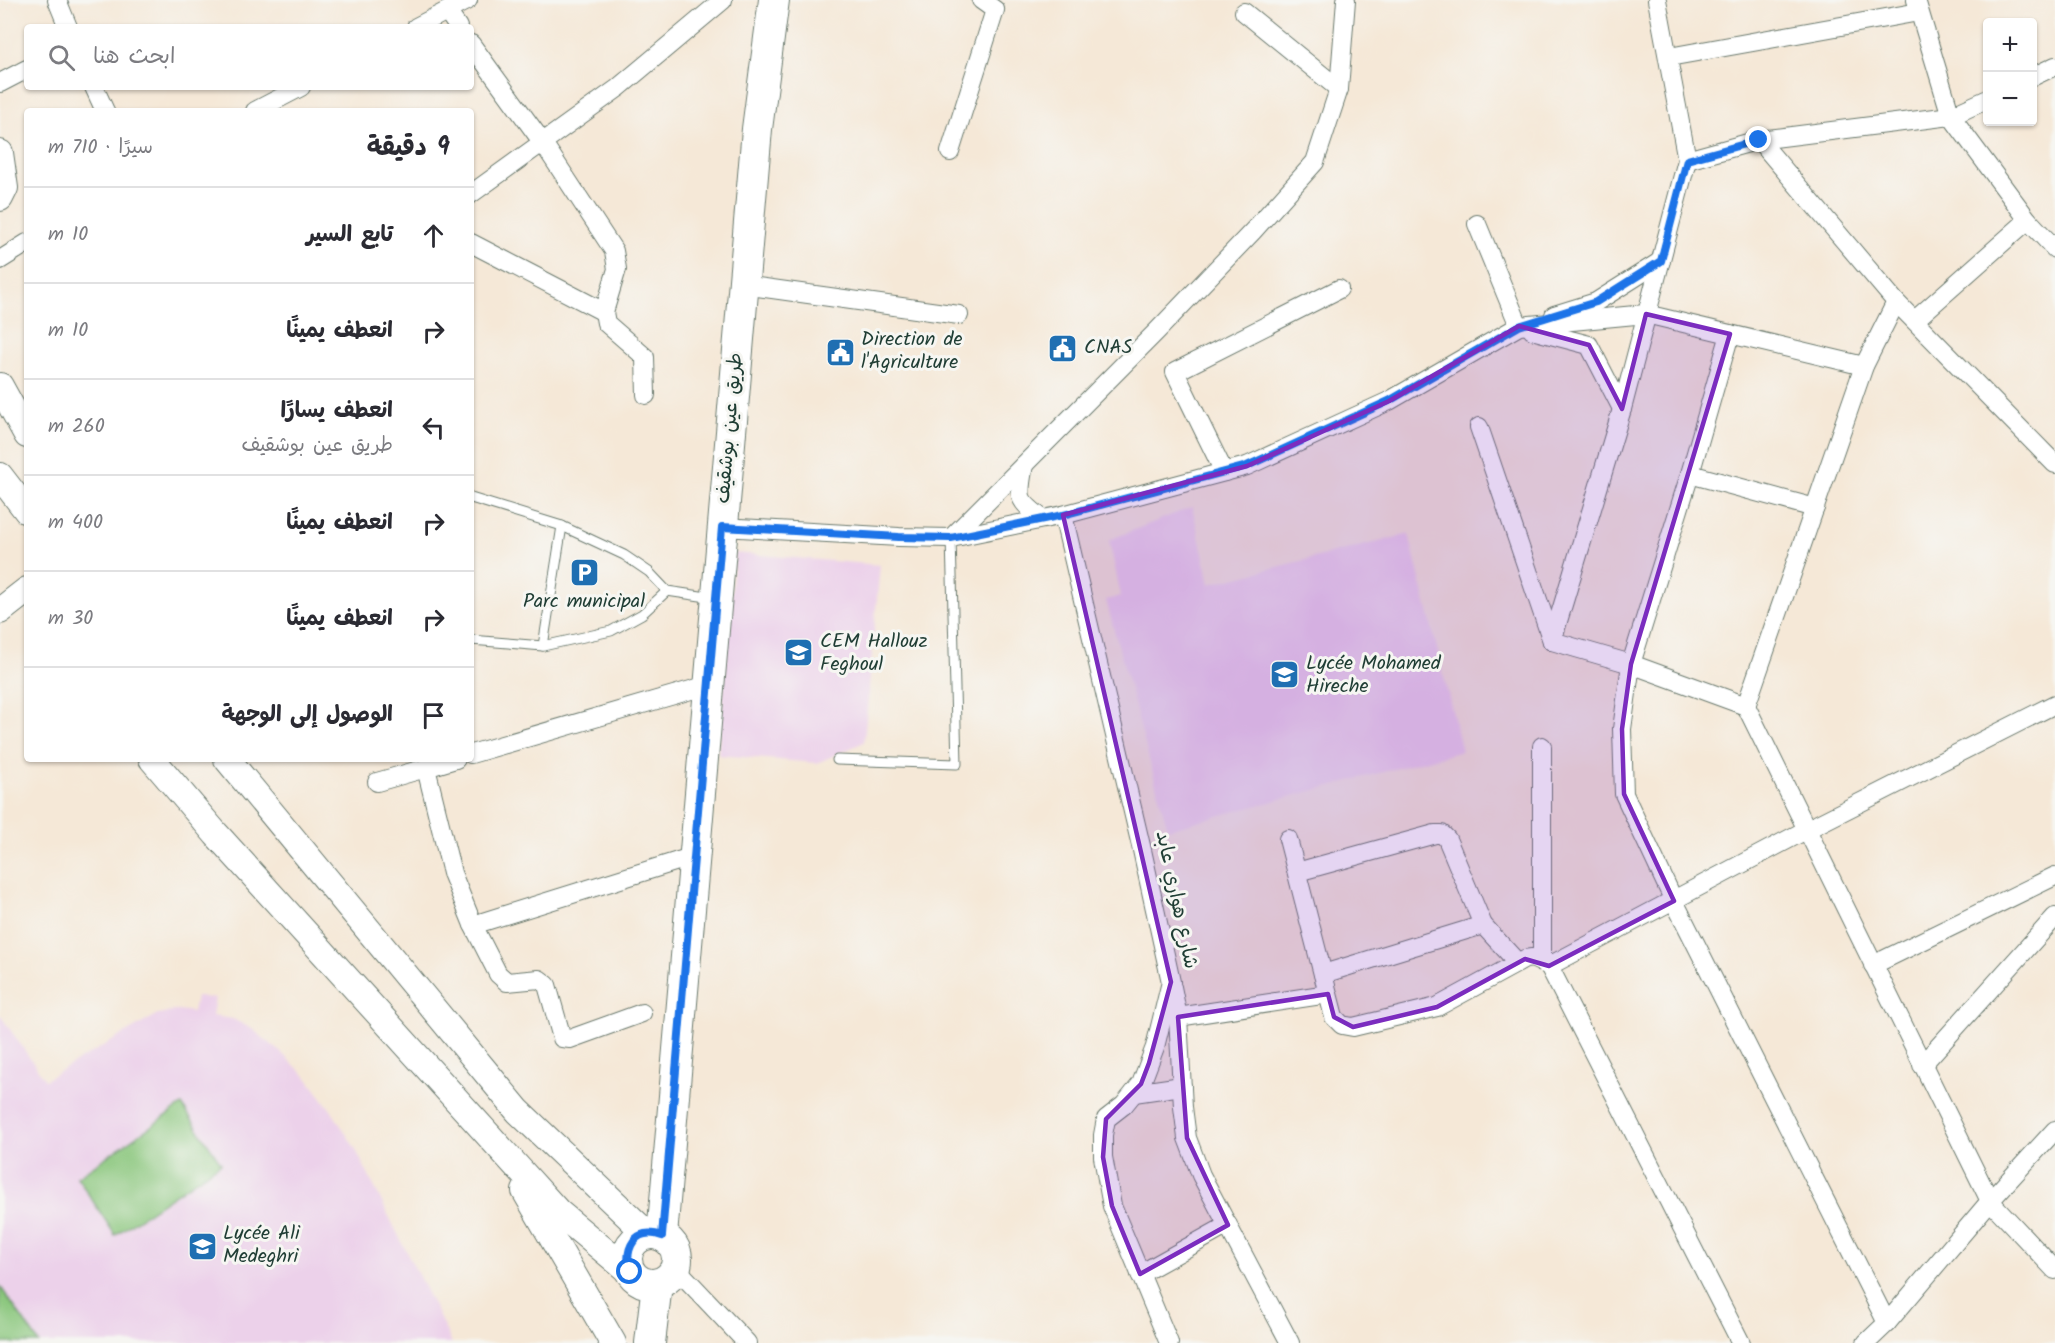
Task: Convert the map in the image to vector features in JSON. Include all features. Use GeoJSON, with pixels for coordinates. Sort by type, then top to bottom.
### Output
{"type":"FeatureCollection","features":[{"type":"Feature","properties":{"kind":"main road"},"geometry":{"type":"LineString","coordinates":[[759,0],[767,51]]}},
{"type":"Feature","properties":{"kind":"main road","name":"طريق عين بوشقيف"},"geometry":{"type":"LineString","coordinates":[[655,1235],[694,856],[757,129],[774,0]]}},
{"type":"Feature","properties":{"kind":"main road"},"geometry":{"type":"LineString","coordinates":[[650,1343],[666,1275],[675,1250],[670,1242],[655,1235],[632,1243],[627,1259],[630,1272],[640,1281],[648,1284],[666,1275]]}},
{"type":"Feature","properties":{"kind":"street"},"geometry":{"type":"LineString","coordinates":[[57,0],[68,24]]}},
{"type":"Feature","properties":{"kind":"street"},"geometry":{"type":"LineString","coordinates":[[422,24],[468,0]]}},
{"type":"Feature","properties":{"kind":"street"},"geometry":{"type":"LineString","coordinates":[[474,192],[618,88],[723,0]]}},
{"type":"Feature","properties":{"kind":"street"},"geometry":{"type":"LineString","coordinates":[[950,152],[995,10],[981,0]]}},
{"type":"Feature","properties":{"kind":"street"},"geometry":{"type":"LineString","coordinates":[[951,538],[1157,331],[1253,231],[1315,162],[1339,89],[1346,0]]}},
{"type":"Feature","properties":{"kind":"street"},"geometry":{"type":"LineString","coordinates":[[1552,642],[1622,408],[1687,160],[1657,0]]}},
{"type":"Feature","properties":{"kind":"street"},"geometry":{"type":"LineString","coordinates":[[1669,57],[1918,6],[1951,116],[2028,220],[2055,249]]}},
{"type":"Feature","properties":{"kind":"street"},"geometry":{"type":"LineString","coordinates":[[447,11],[456,24]]}},
{"type":"Feature","properties":{"kind":"street"},"geometry":{"type":"LineString","coordinates":[[1245,12],[1339,89]]}},
{"type":"Feature","properties":{"kind":"street"},"geometry":{"type":"LineString","coordinates":[[474,48],[543,143],[614,251],[617,269],[604,312],[606,323],[645,357],[646,395]]}},
{"type":"Feature","properties":{"kind":"street"},"geometry":{"type":"LineString","coordinates":[[2037,75],[2055,66]]}},
{"type":"Feature","properties":{"kind":"street"},"geometry":{"type":"LineString","coordinates":[[0,83],[24,71]]}},
{"type":"Feature","properties":{"kind":"street"},"geometry":{"type":"LineString","coordinates":[[95,90],[104,108]]}},
{"type":"Feature","properties":{"kind":"street"},"geometry":{"type":"LineString","coordinates":[[261,108],[295,90]]}},
{"type":"Feature","properties":{"kind":"street"},"geometry":{"type":"LineString","coordinates":[[1687,160],[1759,140],[1951,116],[1983,101]]}},
{"type":"Feature","properties":{"kind":"street"},"geometry":{"type":"LineString","coordinates":[[1759,140],[1896,302],[2055,464]]}},
{"type":"Feature","properties":{"kind":"street"},"geometry":{"type":"LineString","coordinates":[[0,153],[2,191]]}},
{"type":"Feature","properties":{"kind":"street"},"geometry":{"type":"LineString","coordinates":[[1915,320],[2028,220]]}},
{"type":"Feature","properties":{"kind":"street"},"geometry":{"type":"LineString","coordinates":[[1477,224],[1519,326]]}},
{"type":"Feature","properties":{"kind":"street"},"geometry":{"type":"LineString","coordinates":[[0,260],[24,245]]}},
{"type":"Feature","properties":{"kind":"street"},"geometry":{"type":"LineString","coordinates":[[474,245],[604,312]]}},
{"type":"Feature","properties":{"kind":"street"},"geometry":{"type":"LineString","coordinates":[[722,527],[951,538],[1063,515],[1247,466],[1389,401],[1519,326],[1596,302],[1661,261]]}},
{"type":"Feature","properties":{"kind":"street"},"geometry":{"type":"LineString","coordinates":[[743,285],[959,315]]}},
{"type":"Feature","properties":{"kind":"street"},"geometry":{"type":"LineString","coordinates":[[1224,472],[1175,372],[1339,290]]}},
{"type":"Feature","properties":{"kind":"street"},"geometry":{"type":"LineString","coordinates":[[1746,706],[1864,366],[1896,302]]}},
{"type":"Feature","properties":{"kind":"street"},"geometry":{"type":"LineString","coordinates":[[1519,326],[1646,314],[1864,366]]}},
{"type":"Feature","properties":{"kind":"street"},"geometry":{"type":"LineString","coordinates":[[1519,326],[1589,345],[1622,408]]}},
{"type":"Feature","properties":{"kind":"street"},"geometry":{"type":"LineString","coordinates":[[1730,334],[1690,474],[1630,664],[1622,729],[1624,794],[1674,901],[1887,1323]]}},
{"type":"Feature","properties":{"kind":"street"},"geometry":{"type":"LineString","coordinates":[[0,386],[24,430]]}},
{"type":"Feature","properties":{"kind":"street"},"geometry":{"type":"LineString","coordinates":[[1479,427],[1552,642]]}},
{"type":"Feature","properties":{"kind":"street"},"geometry":{"type":"LineString","coordinates":[[1023,465],[1019,490],[1024,505],[1043,519]]}},
{"type":"Feature","properties":{"kind":"street"},"geometry":{"type":"LineString","coordinates":[[1690,474],[1815,508]]}},
{"type":"Feature","properties":{"kind":"street"},"geometry":{"type":"LineString","coordinates":[[0,476],[24,507]]}},
{"type":"Feature","properties":{"kind":"street","name":"شارع هواري عابد"},"geometry":{"type":"LineString","coordinates":[[1063,515],[1171,982],[1155,1047],[1141,1084],[1124,1105],[1106,1119],[1102,1135],[1103,1157],[1112,1206],[1168,1343]]}},
{"type":"Feature","properties":{"kind":"street"},"geometry":{"type":"LineString","coordinates":[[1552,642],[1630,664],[1746,706],[1990,1201],[2055,1270]]}},
{"type":"Feature","properties":{"kind":"street"},"geometry":{"type":"LineString","coordinates":[[474,753],[708,685]]}},
{"type":"Feature","properties":{"kind":"street"},"geometry":{"type":"LineString","coordinates":[[1288,839],[1334,1017],[1342,1025],[1353,1027],[1437,1007],[1525,959],[1532,958],[1546,964],[1674,901],[1806,830],[2055,704]]}},
{"type":"Feature","properties":{"kind":"street"},"geometry":{"type":"LineString","coordinates":[[1542,746],[1546,964],[1741,1343]]}},
{"type":"Feature","properties":{"kind":"street"},"geometry":{"type":"LineString","coordinates":[[155,762],[216,834],[558,1212],[630,1272]]}},
{"type":"Feature","properties":{"kind":"street"},"geometry":{"type":"LineString","coordinates":[[228,762],[518,1111],[655,1235]]}},
{"type":"Feature","properties":{"kind":"street"},"geometry":{"type":"LineString","coordinates":[[377,782],[446,762]]}},
{"type":"Feature","properties":{"kind":"street"},"geometry":{"type":"LineString","coordinates":[[426,768],[452,873],[473,925],[498,974],[507,982],[539,979],[547,985],[562,1038],[570,1039],[642,1013]]}},
{"type":"Feature","properties":{"kind":"street"},"geometry":{"type":"LineString","coordinates":[[1297,872],[1442,834],[1447,839],[1484,925],[1518,963]]}},
{"type":"Feature","properties":{"kind":"street"},"geometry":{"type":"LineString","coordinates":[[473,925],[694,856]]}},
{"type":"Feature","properties":{"kind":"street"},"geometry":{"type":"LineString","coordinates":[[1873,965],[2055,876]]}},
{"type":"Feature","properties":{"kind":"street"},"geometry":{"type":"LineString","coordinates":[[1922,1065],[2055,917]]}},
{"type":"Feature","properties":{"kind":"street"},"geometry":{"type":"LineString","coordinates":[[1323,974],[1484,925]]}},
{"type":"Feature","properties":{"kind":"street"},"geometry":{"type":"LineString","coordinates":[[1171,982],[1178,1017],[1187,1138],[1202,1175],[1290,1343]]}},
{"type":"Feature","properties":{"kind":"street"},"geometry":{"type":"LineString","coordinates":[[1178,1017],[1328,994]]}},
{"type":"Feature","properties":{"kind":"street"},"geometry":{"type":"LineString","coordinates":[[1134,1093],[1182,1086]]}},
{"type":"Feature","properties":{"kind":"street"},"geometry":{"type":"LineString","coordinates":[[1866,1343],[1887,1323],[1990,1201],[2055,1130]]}},
{"type":"Feature","properties":{"kind":"street"},"geometry":{"type":"LineString","coordinates":[[497,1144],[613,1343]]}},
{"type":"Feature","properties":{"kind":"street"},"geometry":{"type":"LineString","coordinates":[[1140,1274],[1228,1225]]}},
{"type":"Feature","properties":{"kind":"street"},"geometry":{"type":"LineString","coordinates":[[666,1275],[747,1343]]}},
{"type":"Feature","properties":{"kind":"lane"},"geometry":{"type":"LineString","coordinates":[[474,499],[562,526],[624,555],[649,573],[667,591],[716,598]]}},
{"type":"Feature","properties":{"kind":"lane"},"geometry":{"type":"LineString","coordinates":[[543,646],[562,526]]}},
{"type":"Feature","properties":{"kind":"lane"},"geometry":{"type":"LineString","coordinates":[[837,760],[957,764],[951,538]]}},
{"type":"Feature","properties":{"kind":"lane"},"geometry":{"type":"LineString","coordinates":[[474,640],[543,646],[611,631],[642,614],[667,591]]}},
{"type":"Feature","properties":{"kind":"highlighted area"},"geometry":{"type":"Polygon","coordinates":[[[1646,314],[1730,334],[1631,664],[1622,729],[1624,794],[1674,901],[1549,966],[1525,959],[1437,1007],[1353,1027],[1334,1017],[1328,994],[1178,1017],[1187,1138],[1228,1225],[1140,1274],[1112,1206],[1103,1157],[1106,1119],[1141,1084],[1171,982],[1063,515],[1247,466],[1389,401],[1519,326],[1589,345],[1622,409],[1646,314]]]}},
{"type":"Feature","properties":{"kind":"shaded area","name":"Lycée Mohamed Hireche"},"geometry":{"type":"Polygon","coordinates":[[[1192,507],[1210,584],[1409,534],[1462,751],[1168,829],[1106,600],[1121,596],[1109,540],[1192,507]]]}},
{"type":"Feature","properties":{"kind":"shaded area","name":"CEM Hallouz Feghoul"},"geometry":{"type":"Polygon","coordinates":[[[735,553],[880,565],[864,742],[817,763],[718,755],[735,553]]]}},
{"type":"Feature","properties":{"kind":"shaded area","name":"Lycée Ali Medeghri"},"geometry":{"type":"Polygon","coordinates":[[[196,997],[215,998],[212,1016],[233,1019],[252,1029],[277,1049],[305,1075],[331,1110],[355,1148],[452,1343],[0,1343],[0,1015],[45,1080],[155,1016],[178,1010],[193,1012],[196,997]]]}},
{"type":"Feature","properties":{"kind":"green space"},"geometry":{"type":"Polygon","coordinates":[[[182,1105],[221,1163],[115,1235],[77,1177],[182,1105]]]}},
{"type":"Feature","properties":{"kind":"green space"},"geometry":{"type":"Polygon","coordinates":[[[0,1286],[39,1343],[0,1343],[0,1286]]]}},
{"type":"Feature","properties":{"kind":"place","name":"CNAS"},"geometry":{"type":"Point","coordinates":[1063,348]}},
{"type":"Feature","properties":{"kind":"place","name":"Direction de l'Agriculture"},"geometry":{"type":"Point","coordinates":[840,352]}},
{"type":"Feature","properties":{"kind":"place","name":"Parc municipal"},"geometry":{"type":"Point","coordinates":[584,572]}},
{"type":"Feature","properties":{"kind":"place","name":"CEM Hallouz Feghoul"},"geometry":{"type":"Point","coordinates":[799,653]}},
{"type":"Feature","properties":{"kind":"place","name":"Lycée Mohamed Hireche"},"geometry":{"type":"Point","coordinates":[1285,675]}},
{"type":"Feature","properties":{"kind":"place","name":"Lycée Ali Medeghri"},"geometry":{"type":"Point","coordinates":[202,1246]}},
{"type":"Feature","properties":{"kind":"route"},"geometry":{"type":"LineString","coordinates":[[630,1272],[627,1259],[632,1243],[647,1234],[662,1236],[722,527],[951,538],[1063,515],[1247,466],[1389,401],[1519,326],[1596,302],[1661,261],[1687,160],[1759,140]]}}]}
